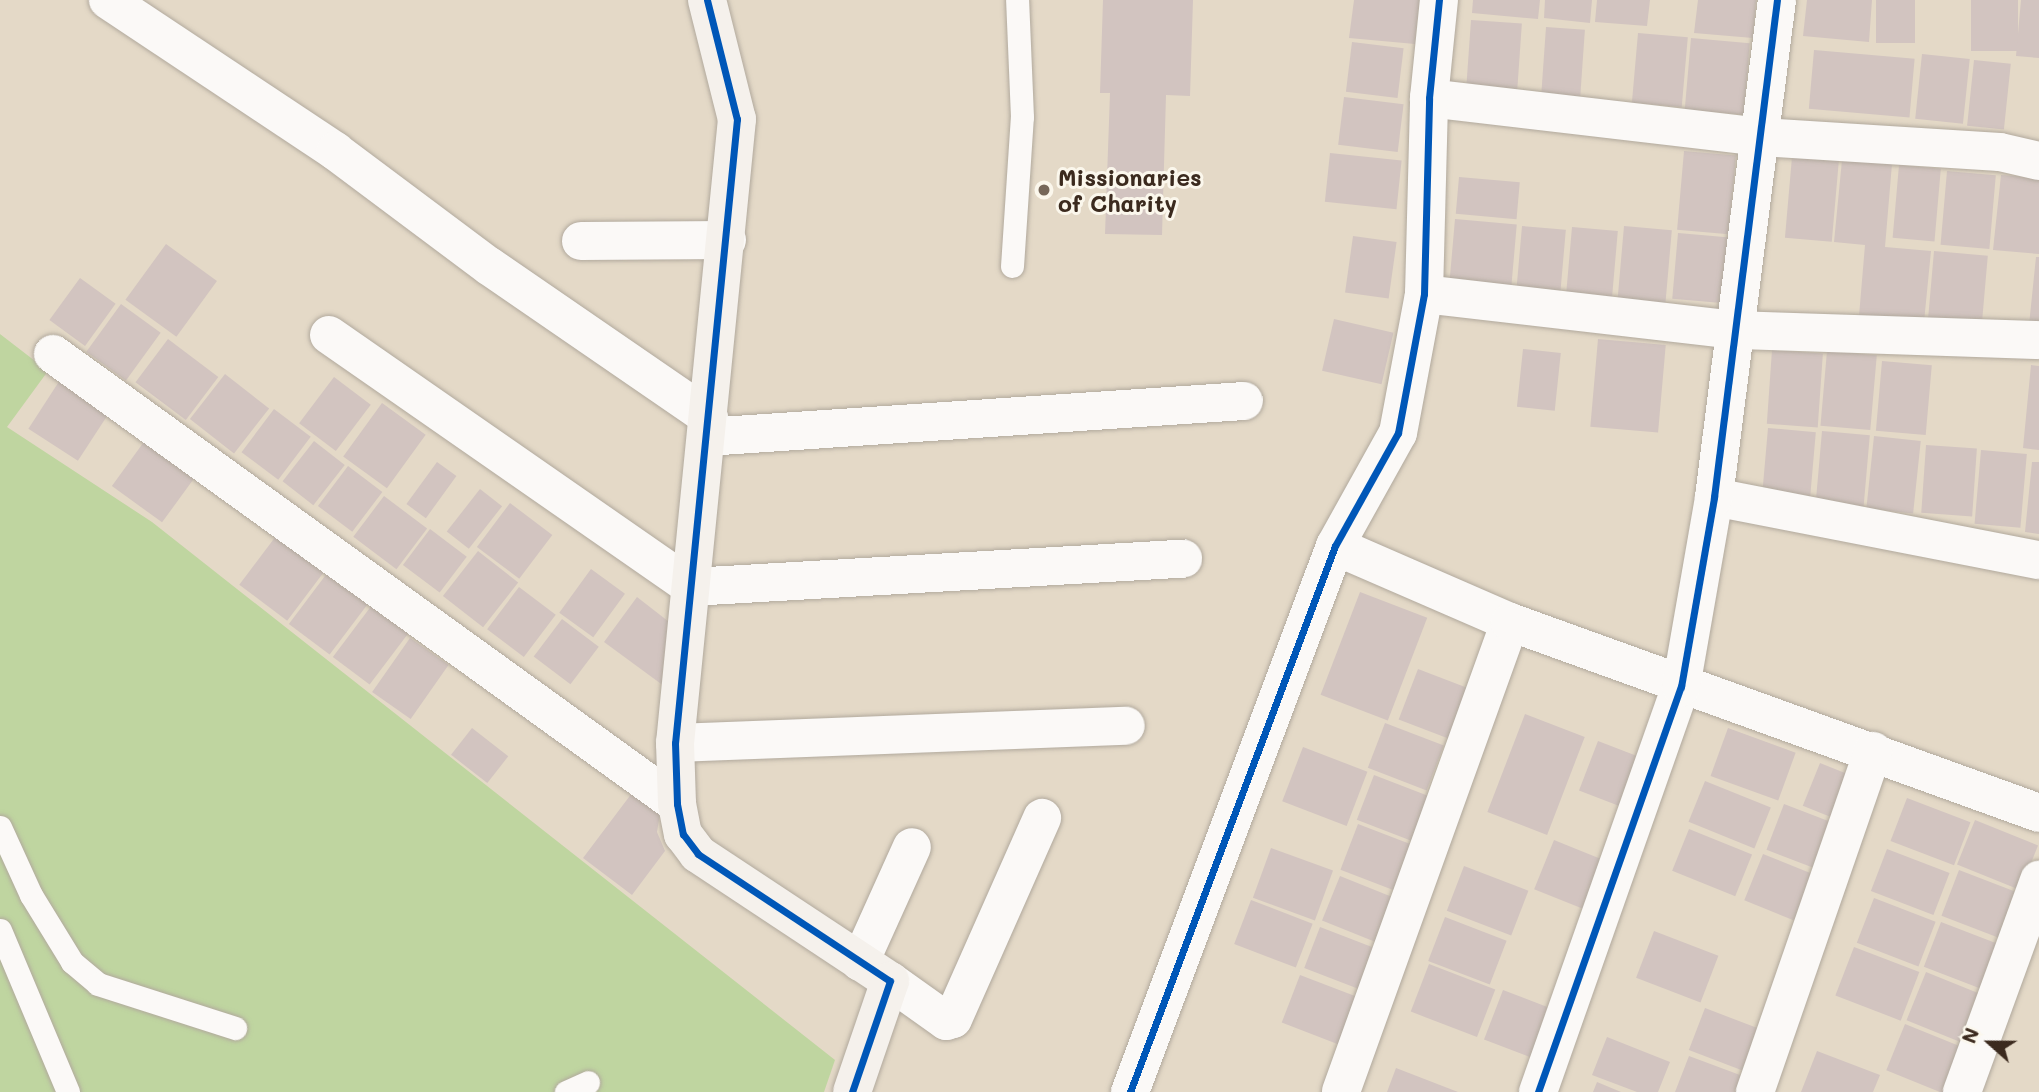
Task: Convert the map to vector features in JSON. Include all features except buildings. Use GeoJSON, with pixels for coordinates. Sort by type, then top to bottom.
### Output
{"type":"FeatureCollection","features":[{"type":"Feature","properties":{"kind":"street"},"geometry":{"type":"LineString","coordinates":[[108,0],[335,151],[707,427],[1244,401]]}},
{"type":"Feature","properties":{"kind":"street"},"geometry":{"type":"LineString","coordinates":[[707,0],[737,119],[675,743],[677,804],[683,834],[698,853],[946,1020],[953,1019],[1041,818]]}},
{"type":"Feature","properties":{"kind":"street"},"geometry":{"type":"LineString","coordinates":[[1130,1092],[1335,546],[1398,433],[1424,294],[1429,98],[1439,0]]}},
{"type":"Feature","properties":{"kind":"street"},"geometry":{"type":"LineString","coordinates":[[1538,1092],[1681,687],[1714,497],[1777,0]]}},
{"type":"Feature","properties":{"kind":"street"},"geometry":{"type":"LineString","coordinates":[[1429,98],[1761,137],[2000,152],[2039,161]]}},
{"type":"Feature","properties":{"kind":"street"},"geometry":{"type":"LineString","coordinates":[[581,241],[727,240]]}},
{"type":"Feature","properties":{"kind":"street"},"geometry":{"type":"LineString","coordinates":[[1424,294],[1737,330],[2039,341]]}},
{"type":"Feature","properties":{"kind":"street"},"geometry":{"type":"LineString","coordinates":[[329,335],[691,587],[1184,559]]}},
{"type":"Feature","properties":{"kind":"street"},"geometry":{"type":"LineString","coordinates":[[53,354],[677,804]]}},
{"type":"Feature","properties":{"kind":"street"},"geometry":{"type":"LineString","coordinates":[[1714,497],[2039,559]]}},
{"type":"Feature","properties":{"kind":"street"},"geometry":{"type":"LineString","coordinates":[[1335,546],[1510,622],[1681,687],[1873,751],[2039,813]]}},
{"type":"Feature","properties":{"kind":"street"},"geometry":{"type":"LineString","coordinates":[[1341,1092],[1510,622]]}},
{"type":"Feature","properties":{"kind":"street"},"geometry":{"type":"LineString","coordinates":[[675,743],[1126,726]]}},
{"type":"Feature","properties":{"kind":"street"},"geometry":{"type":"LineString","coordinates":[[1755,1092],[1873,751]]}},
{"type":"Feature","properties":{"kind":"street"},"geometry":{"type":"LineString","coordinates":[[852,1092],[875,972],[912,847]]}},
{"type":"Feature","properties":{"kind":"street"},"geometry":{"type":"LineString","coordinates":[[1962,1092],[2039,879]]}},
{"type":"Feature","properties":{"kind":"lane"},"geometry":{"type":"LineString","coordinates":[[1012,266],[1022,117],[1017,0]]}},
{"type":"Feature","properties":{"kind":"lane"},"geometry":{"type":"LineString","coordinates":[[0,827],[31,895],[72,962],[98,984],[235,1028]]}},
{"type":"Feature","properties":{"kind":"lane"},"geometry":{"type":"LineString","coordinates":[[0,930],[68,1092]]}},
{"type":"Feature","properties":{"kind":"lane"},"geometry":{"type":"LineString","coordinates":[[566,1092],[588,1082]]}},
{"type":"Feature","properties":{"kind":"green space"},"geometry":{"type":"Polygon","coordinates":[[[0,334],[48,371],[7,427],[152,522],[835,1060],[824,1092],[0,1092],[0,334]]]}},
{"type":"Feature","properties":{"kind":"cycle path"},"geometry":{"type":"LineString","coordinates":[[707,0],[737,119],[675,743],[677,804],[683,834],[698,854],[890,981],[852,1092]]}},
{"type":"Feature","properties":{"kind":"cycle path"},"geometry":{"type":"LineString","coordinates":[[1130,1092],[1335,546],[1398,433],[1424,294],[1429,98],[1439,0]]}},
{"type":"Feature","properties":{"kind":"cycle path"},"geometry":{"type":"LineString","coordinates":[[1538,1092],[1681,687],[1714,497],[1777,0]]}},
{"type":"Feature","properties":{"kind":"place","name":"Missionaries of Charity"},"geometry":{"type":"Point","coordinates":[1044,190]}}]}
